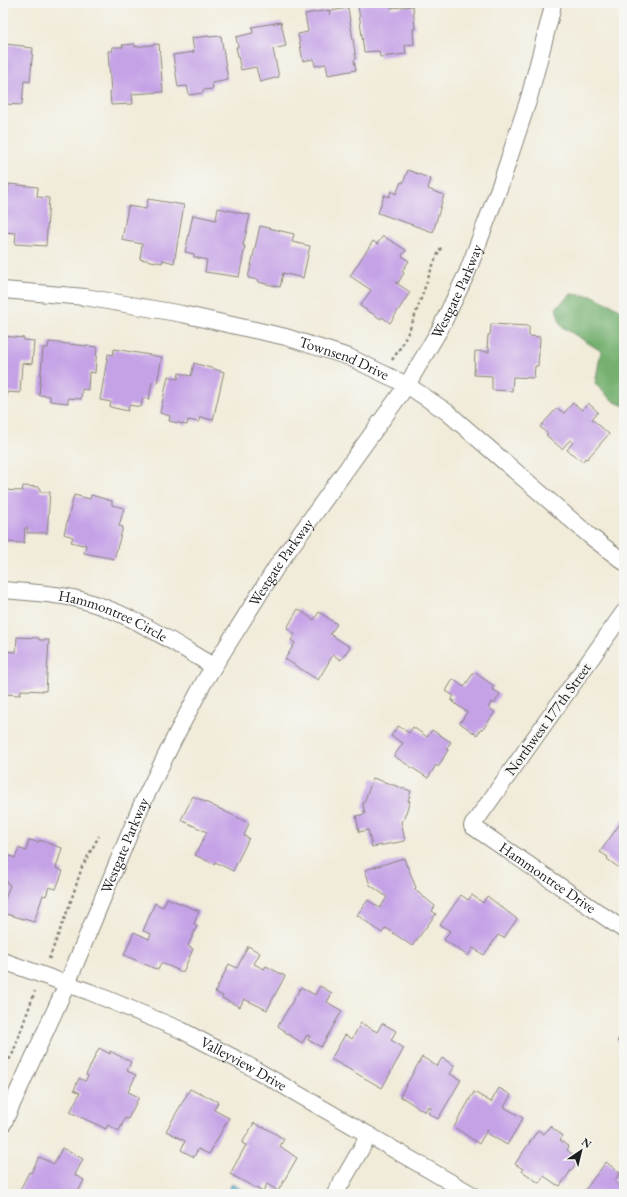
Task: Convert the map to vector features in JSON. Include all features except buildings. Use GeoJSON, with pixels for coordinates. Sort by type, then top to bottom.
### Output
{"type":"FeatureCollection","features":[{"type":"Feature","properties":{"kind":"street","name":"Westgate Parkway"},"geometry":{"type":"LineString","coordinates":[[3,1124],[67,984],[141,806],[175,737],[213,666],[277,566],[407,385],[440,329],[467,273],[501,184],[529,98],[553,3]]}},
{"type":"Feature","properties":{"kind":"street","name":"Townsend Drive"},"geometry":{"type":"LineString","coordinates":[[3,290],[85,297],[182,314],[286,336],[349,358],[407,385],[446,412],[590,536],[624,562]]}},
{"type":"Feature","properties":{"kind":"street","name":"Hammontree Circle"},"geometry":{"type":"LineString","coordinates":[[3,590],[34,592],[73,598],[90,603],[123,615],[213,666]]}},
{"type":"Feature","properties":{"kind":"street","name":"Northwest 177th Street"},"geometry":{"type":"LineString","coordinates":[[472,826],[624,612]]}},
{"type":"Feature","properties":{"kind":"street","name":"Hammontree Drive"},"geometry":{"type":"LineString","coordinates":[[472,826],[624,930]]}},
{"type":"Feature","properties":{"kind":"street","name":"Valleyview Drive"},"geometry":{"type":"LineString","coordinates":[[3,961],[90,992],[181,1030],[244,1063],[471,1194]]}},
{"type":"Feature","properties":{"kind":"street"},"geometry":{"type":"LineString","coordinates":[[335,1194],[369,1135]]}},
{"type":"Feature","properties":{"kind":"path"},"geometry":{"type":"LineString","coordinates":[[382,373],[394,358],[406,336],[418,309],[433,262],[442,246]]}},
{"type":"Feature","properties":{"kind":"path"},"geometry":{"type":"LineString","coordinates":[[3,1070],[13,1053],[82,867],[99,836]]}},
{"type":"Feature","properties":{"kind":"green space"},"geometry":{"type":"Polygon","coordinates":[[[571,294],[593,296],[618,308],[624,313],[624,406],[613,401],[595,384],[601,351],[561,326],[556,308],[571,294]]]}},
{"type":"Feature","properties":{"kind":"water"},"geometry":{"type":"Polygon","coordinates":[[[232,1184],[250,1194],[226,1194],[232,1184]]]}}]}
